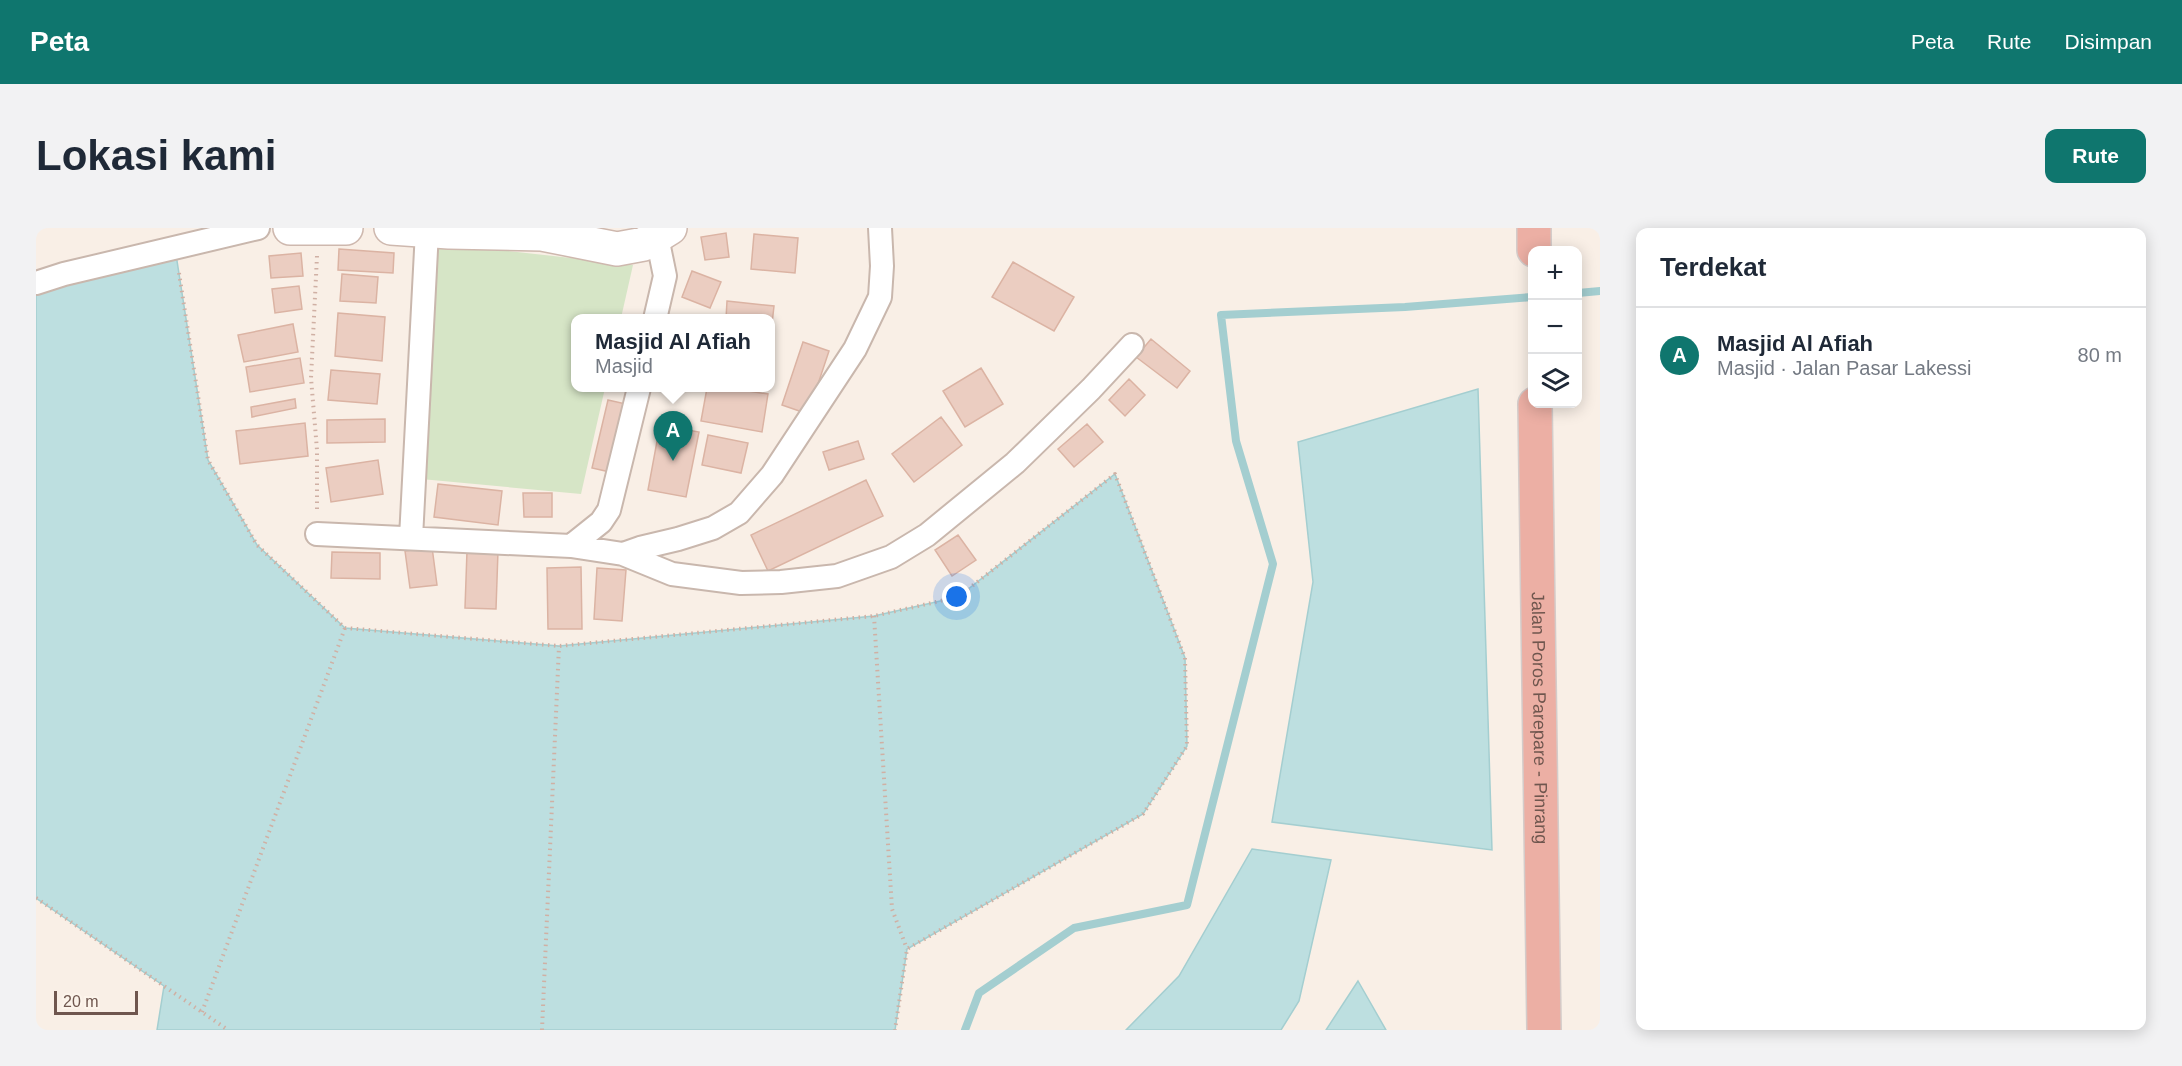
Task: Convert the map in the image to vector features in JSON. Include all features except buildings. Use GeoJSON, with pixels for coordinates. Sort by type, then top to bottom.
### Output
{"type":"FeatureCollection","features":[{"type":"Feature","properties":{"kind":"highway","name":"Jalan Poros Parepare - Pinrang"},"geometry":{"type":"LineString","coordinates":[[1535,408],[1544,1030]]}},
{"type":"Feature","properties":{"kind":"street"},"geometry":{"type":"LineString","coordinates":[[36,283],[64,273],[258,228]]}},
{"type":"Feature","properties":{"kind":"street"},"geometry":{"type":"LineString","coordinates":[[391,228],[542,234],[617,249],[644,244],[663,233],[665,276],[656,314]]}},
{"type":"Feature","properties":{"kind":"street"},"geometry":{"type":"LineString","coordinates":[[624,554],[713,528],[739,513],[772,475],[855,349],[880,297],[882,266],[880,228]]}},
{"type":"Feature","properties":{"kind":"street"},"geometry":{"type":"LineString","coordinates":[[411,538],[428,231]]}},
{"type":"Feature","properties":{"kind":"street"},"geometry":{"type":"LineString","coordinates":[[317,534],[571,546],[624,554],[672,574],[741,583],[781,582],[837,576],[891,557],[927,535],[1015,463],[1091,389],[1132,345]]}},
{"type":"Feature","properties":{"kind":"street"},"geometry":{"type":"LineString","coordinates":[[571,546],[601,522],[609,510],[638,392]]}},
{"type":"Feature","properties":{"kind":"path"},"geometry":{"type":"LineString","coordinates":[[317,534],[317,450],[311,378],[318,228]]}},
{"type":"Feature","properties":{"kind":"path"},"geometry":{"type":"LineString","coordinates":[[175,248],[208,460],[256,546],[345,628],[559,646],[874,616],[958,597],[1115,474],[1185,658],[1187,746],[1143,814],[907,949]]}},
{"type":"Feature","properties":{"kind":"path"},"geometry":{"type":"LineString","coordinates":[[874,616],[892,909],[907,949],[895,1030]]}},
{"type":"Feature","properties":{"kind":"path"},"geometry":{"type":"LineString","coordinates":[[202,1012],[345,628]]}},
{"type":"Feature","properties":{"kind":"path"},"geometry":{"type":"LineString","coordinates":[[542,1030],[559,646]]}},
{"type":"Feature","properties":{"kind":"path"},"geometry":{"type":"LineString","coordinates":[[36,898],[228,1030]]}},
{"type":"Feature","properties":{"kind":"green space"},"geometry":{"type":"Polygon","coordinates":[[[438,243],[633,265],[622,314],[571,314],[571,392],[604,392],[581,494],[421,479],[438,243]]]}},
{"type":"Feature","properties":{"kind":"water"},"geometry":{"type":"Polygon","coordinates":[[[175,248],[208,460],[257,545],[345,628],[559,646],[874,616],[958,597],[1115,474],[1185,658],[1187,746],[1143,814],[907,949],[895,1030],[157,1030],[164,986],[36,898],[36,283],[175,248]]]}},
{"type":"Feature","properties":{"kind":"water"},"geometry":{"type":"Polygon","coordinates":[[[1478,389],[1492,850],[1272,822],[1313,582],[1298,442],[1478,389]]]}},
{"type":"Feature","properties":{"kind":"water"},"geometry":{"type":"Polygon","coordinates":[[[1252,849],[1331,860],[1299,1001],[1281,1030],[1126,1030],[1179,976],[1252,849]]]}},
{"type":"Feature","properties":{"kind":"water"},"geometry":{"type":"Polygon","coordinates":[[[1358,981],[1386,1030],[1326,1030],[1358,981]]]}},
{"type":"Feature","properties":{"kind":"waterway"},"geometry":{"type":"LineString","coordinates":[[1582,293],[1600,291]]}},
{"type":"Feature","properties":{"kind":"waterway"},"geometry":{"type":"LineString","coordinates":[[965,1030],[979,993],[1074,928],[1187,905],[1273,564],[1236,441],[1221,315],[1405,307],[1528,297]]}},
{"type":"Feature","properties":{"kind":"place","name":"Masjid Al Afiah"},"geometry":{"type":"Point","coordinates":[673,461]}}]}
